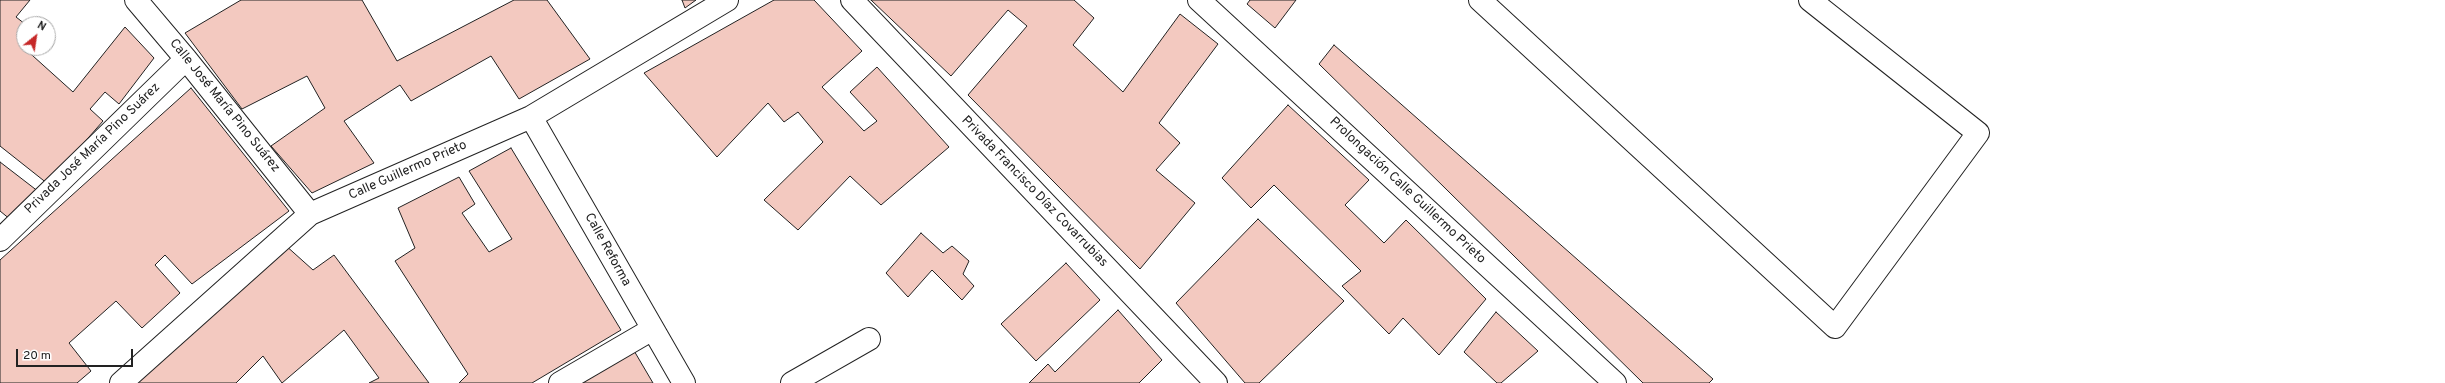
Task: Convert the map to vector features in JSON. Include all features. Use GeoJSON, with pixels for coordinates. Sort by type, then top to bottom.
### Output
{"type":"FeatureCollection","features":[{"type":"Feature","properties":{"kind":"street","name":"Calle José María Pino Suárez"},"geometry":{"type":"LineString","coordinates":[[136,0],[186,59],[310,214]]}},
{"type":"Feature","properties":{"kind":"street","name":"Calle Guillermo Prieto"},"geometry":{"type":"LineString","coordinates":[[121,383],[310,214],[531,117],[727,0]]}},
{"type":"Feature","properties":{"kind":"street","name":"Privada Francisco Díaz Covarrubias"},"geometry":{"type":"LineString","coordinates":[[852,0],[1216,383]]}},
{"type":"Feature","properties":{"kind":"street","name":"Prolongación Calle Guillermo Prieto"},"geometry":{"type":"LineString","coordinates":[[1199,0],[1615,383]]}},
{"type":"Feature","properties":{"kind":"street"},"geometry":{"type":"LineString","coordinates":[[1480,0],[1835,327],[1978,133],[1810,0]]}},
{"type":"Feature","properties":{"kind":"street","name":"Privada José María Pino Suárez"},"geometry":{"type":"LineString","coordinates":[[0,240],[186,59]]}},
{"type":"Feature","properties":{"kind":"street","name":"Calle Reforma"},"geometry":{"type":"LineString","coordinates":[[531,117],[651,330],[684,383]]}},
{"type":"Feature","properties":{"kind":"street"},"geometry":{"type":"LineString","coordinates":[[560,383],[651,330]]}},
{"type":"Feature","properties":{"kind":"street"},"geometry":{"type":"LineString","coordinates":[[792,383],[869,340]]}},
{"type":"Feature","properties":{"kind":"building"},"geometry":{"type":"Polygon","coordinates":[[[0,0],[30,0],[16,16],[16,56],[33,56],[73,92],[125,27],[154,58],[119,104],[105,92],[90,109],[103,121],[48,184],[0,146],[0,0]]]}},
{"type":"Feature","properties":{"kind":"building"},"geometry":{"type":"Polygon","coordinates":[[[241,0],[362,0],[397,61],[514,0],[547,0],[590,59],[519,99],[491,56],[411,101],[400,85],[344,121],[374,163],[312,193],[271,146],[325,108],[307,76],[242,109],[185,33],[241,0]]]}},
{"type":"Feature","properties":{"kind":"building"},"geometry":{"type":"Polygon","coordinates":[[[682,0],[696,0],[685,8],[682,0]]]}},
{"type":"Feature","properties":{"kind":"building"},"geometry":{"type":"Polygon","coordinates":[[[774,0],[814,0],[862,51],[822,87],[864,131],[877,121],[850,92],[877,67],[949,147],[881,205],[850,176],[798,230],[764,200],[823,142],[798,112],[784,122],[768,103],[717,157],[644,73],[774,0]]]}},
{"type":"Feature","properties":{"kind":"building"},"geometry":{"type":"Polygon","coordinates":[[[871,0],[1074,0],[1094,18],[1073,45],[1123,92],[1180,14],[1218,44],[1159,123],[1180,143],[1156,170],[1195,203],[1140,269],[968,95],[1027,26],[1008,10],[951,76],[871,0]]]}},
{"type":"Feature","properties":{"kind":"building"},"geometry":{"type":"Polygon","coordinates":[[[1250,0],[1296,0],[1275,28],[1247,4],[1250,0]]]}},
{"type":"Feature","properties":{"kind":"building"},"geometry":{"type":"Polygon","coordinates":[[[1334,45],[1713,379],[1709,383],[1643,383],[1319,64],[1334,45]]]}},
{"type":"Feature","properties":{"kind":"building"},"geometry":{"type":"Polygon","coordinates":[[[191,88],[289,211],[192,284],[165,255],[155,265],[180,293],[142,328],[116,301],[69,343],[91,371],[77,383],[0,383],[0,260],[191,88]]]}},
{"type":"Feature","properties":{"kind":"building"},"geometry":{"type":"Polygon","coordinates":[[[1288,105],[1369,180],[1345,205],[1384,243],[1406,220],[1486,299],[1439,355],[1403,318],[1389,334],[1342,286],[1361,271],[1274,185],[1251,208],[1222,178],[1288,105]]]}},
{"type":"Feature","properties":{"kind":"building"},"geometry":{"type":"Polygon","coordinates":[[[511,148],[621,330],[532,383],[459,383],[468,374],[395,261],[415,248],[398,208],[459,177],[475,204],[462,213],[489,252],[512,239],[469,171],[511,148]]]}},
{"type":"Feature","properties":{"kind":"building"},"geometry":{"type":"Polygon","coordinates":[[[0,162],[39,192],[11,220],[0,211],[0,162]]]}},
{"type":"Feature","properties":{"kind":"building"},"geometry":{"type":"Polygon","coordinates":[[[1258,219],[1344,301],[1259,383],[1245,383],[1176,303],[1258,219]]]}},
{"type":"Feature","properties":{"kind":"building"},"geometry":{"type":"Polygon","coordinates":[[[921,233],[943,253],[952,246],[969,261],[963,274],[974,286],[962,300],[932,270],[908,297],[886,273],[921,233]]]}},
{"type":"Feature","properties":{"kind":"building"},"geometry":{"type":"Polygon","coordinates":[[[284,244],[313,270],[334,255],[429,383],[369,383],[379,378],[344,330],[282,383],[263,356],[236,383],[135,383],[284,244]]]}},
{"type":"Feature","properties":{"kind":"building"},"geometry":{"type":"Polygon","coordinates":[[[1066,263],[1100,300],[1036,361],[1001,324],[1066,263]]]}},
{"type":"Feature","properties":{"kind":"building"},"geometry":{"type":"Polygon","coordinates":[[[1118,310],[1162,360],[1139,383],[1029,383],[1048,364],[1055,372],[1118,310]]]}},
{"type":"Feature","properties":{"kind":"building"},"geometry":{"type":"Polygon","coordinates":[[[1496,312],[1538,351],[1501,383],[1497,383],[1464,352],[1496,312]]]}},
{"type":"Feature","properties":{"kind":"building"},"geometry":{"type":"Polygon","coordinates":[[[633,349],[653,383],[581,383],[633,349]]]}}]}
